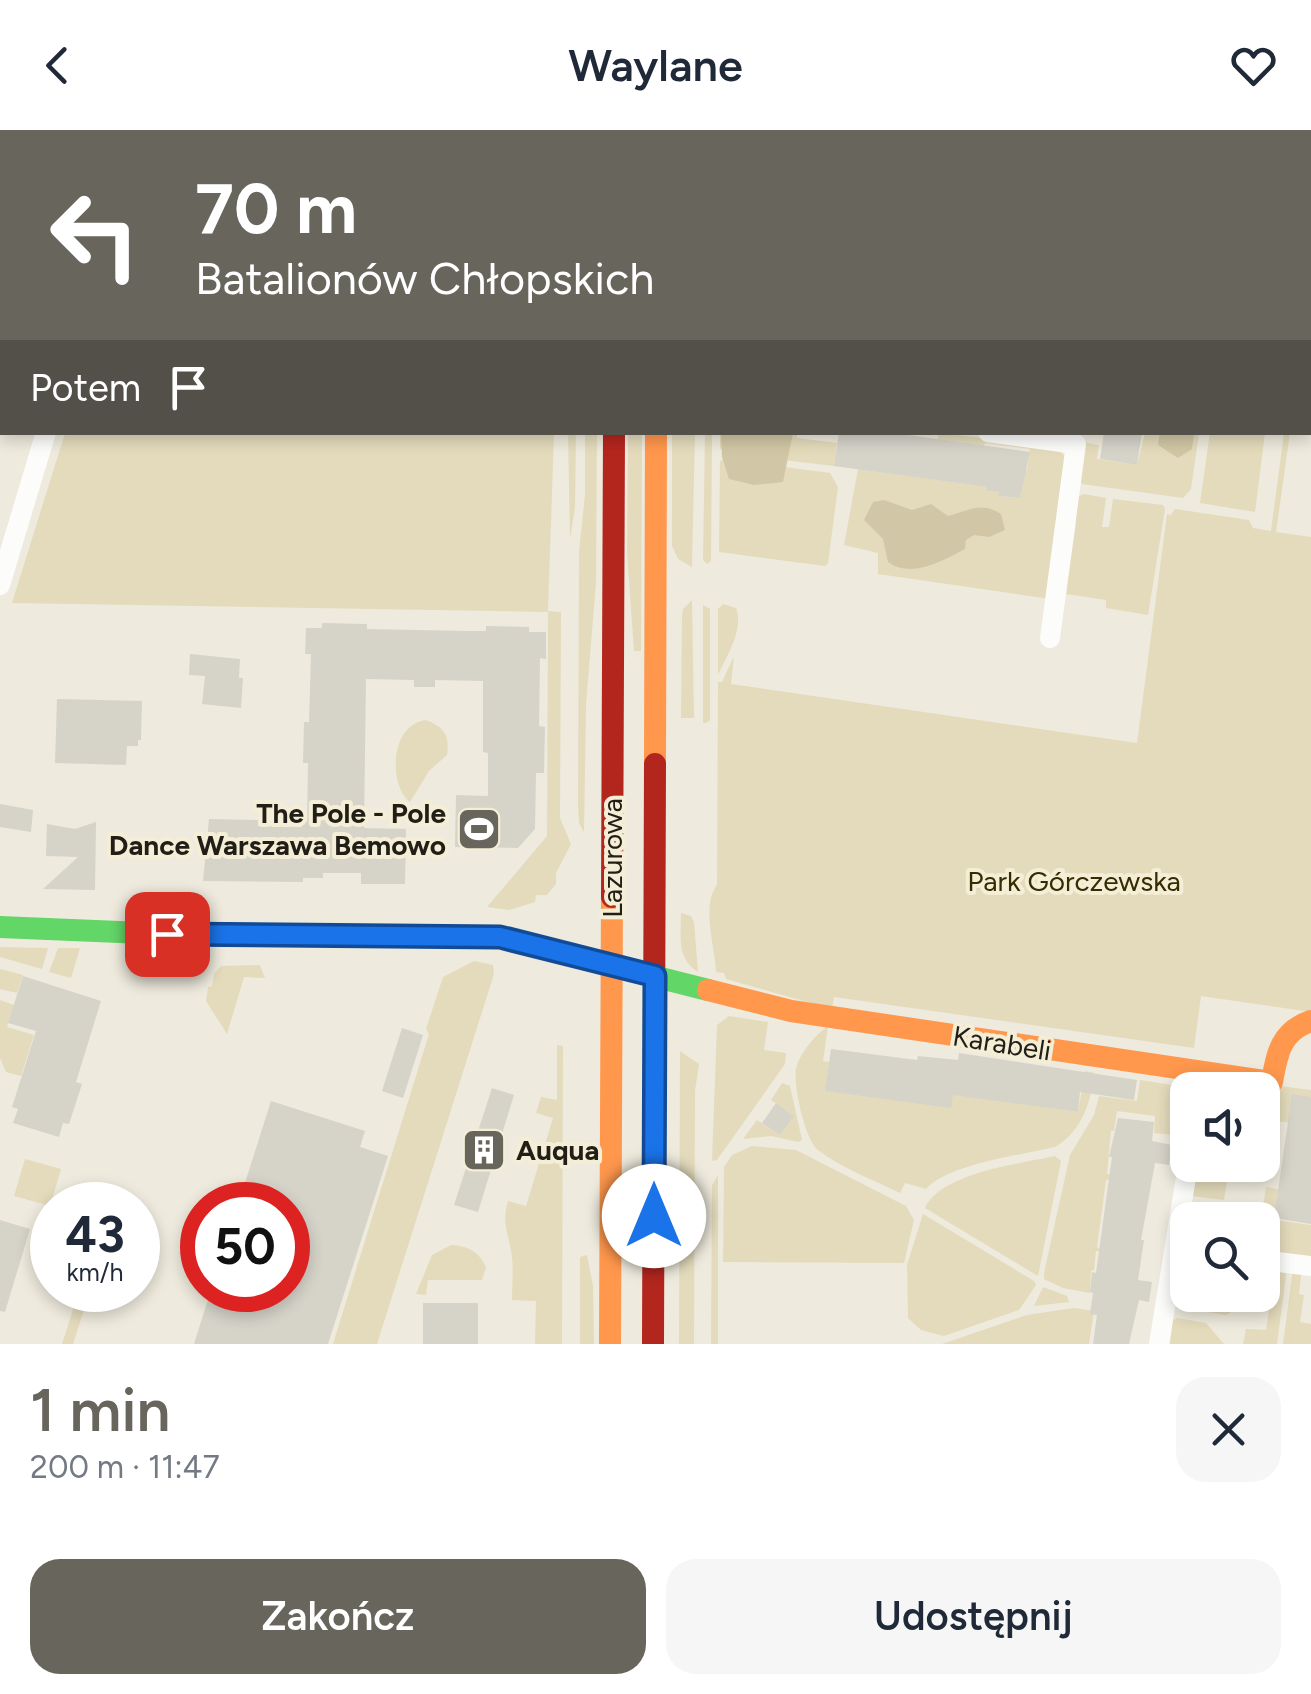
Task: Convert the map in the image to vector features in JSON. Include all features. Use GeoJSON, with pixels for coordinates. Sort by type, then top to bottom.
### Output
{"type":"FeatureCollection","features":[{"type":"Feature","properties":{"kind":"main road","name":"Lazurowa"},"geometry":{"type":"LineString","coordinates":[[610,1344],[614,435]]}},
{"type":"Feature","properties":{"kind":"main road","name":"Lazurowa"},"geometry":{"type":"LineString","coordinates":[[653,1344],[656,435]]}},
{"type":"Feature","properties":{"kind":"main road","name":"Karabeli"},"geometry":{"type":"LineString","coordinates":[[0,926],[178,934],[500,937],[791,1011],[1170,1077]]}},
{"type":"Feature","properties":{"kind":"main road","name":"Karabeli"},"geometry":{"type":"LineString","coordinates":[[1274,1072],[1282,1038],[1293,1027],[1311,1022]]}},
{"type":"Feature","properties":{"kind":"street"},"geometry":{"type":"LineString","coordinates":[[0,585],[45,435]]}},
{"type":"Feature","properties":{"kind":"street"},"geometry":{"type":"LineString","coordinates":[[1032,435],[1077,438],[1050,638]]}},
{"type":"Feature","properties":{"kind":"street"},"geometry":{"type":"LineString","coordinates":[[1280,1262],[1311,1266]]}},
{"type":"Feature","properties":{"kind":"street"},"geometry":{"type":"LineString","coordinates":[[1158,1344],[1170,1296]]}},
{"type":"Feature","properties":{"kind":"green space"},"geometry":{"type":"Polygon","coordinates":[[[64,435],[554,435],[548,611],[561,612],[560,818],[571,844],[556,873],[556,884],[547,895],[536,895],[535,902],[509,910],[487,907],[547,836],[548,612],[12,603],[64,435]]]}},
{"type":"Feature","properties":{"kind":"green space"},"geometry":{"type":"Polygon","coordinates":[[[568,435],[576,435],[575,508],[570,538],[568,435]]]}},
{"type":"Feature","properties":{"kind":"green space"},"geometry":{"type":"Polygon","coordinates":[[[585,435],[597,435],[596,583],[586,704],[584,832],[578,806],[579,552],[585,495],[585,435]]]}},
{"type":"Feature","properties":{"kind":"green space"},"geometry":{"type":"Polygon","coordinates":[[[628,435],[642,435],[641,651],[634,651],[627,553],[628,435]]]}},
{"type":"Feature","properties":{"kind":"green space"},"geometry":{"type":"Polygon","coordinates":[[[672,435],[695,435],[692,567],[678,559],[672,546],[672,435]]]}},
{"type":"Feature","properties":{"kind":"green space"},"geometry":{"type":"Polygon","coordinates":[[[705,435],[712,435],[711,561],[707,564],[703,560],[705,435]]]}},
{"type":"Feature","properties":{"kind":"green space"},"geometry":{"type":"Polygon","coordinates":[[[720,435],[797,435],[837,443],[834,466],[725,453],[720,448],[720,435]]]}},
{"type":"Feature","properties":{"kind":"green space"},"geometry":{"type":"Polygon","coordinates":[[[939,435],[957,435],[1053,446],[1065,456],[1050,599],[878,574],[878,553],[844,545],[858,469],[987,487],[987,491],[999,492],[999,496],[1020,498],[1023,475],[1017,469],[1027,470],[1030,449],[985,443],[983,449],[937,443],[939,435]]]}},
{"type":"Feature","properties":{"kind":"green space"},"geometry":{"type":"Polygon","coordinates":[[[1144,435],[1199,435],[1191,489],[1183,498],[1082,484],[1079,478],[1083,442],[1099,445],[1097,459],[1137,465],[1144,435]]]}},
{"type":"Feature","properties":{"kind":"green space"},"geometry":{"type":"Polygon","coordinates":[[[1210,435],[1265,435],[1255,512],[1200,503],[1210,435]]]}},
{"type":"Feature","properties":{"kind":"green space","name":"Park Górczewska"},"geometry":{"type":"Polygon","coordinates":[[[1284,435],[1290,435],[1276,532],[1311,537],[1311,1012],[1201,996],[1194,1048],[834,997],[832,1009],[726,979],[724,973],[716,972],[709,915],[717,885],[718,682],[722,682],[734,656],[731,684],[1137,743],[1167,514],[1175,509],[1249,520],[1253,528],[1271,531],[1284,435]]]}},
{"type":"Feature","properties":{"kind":"green space"},"geometry":{"type":"Polygon","coordinates":[[[720,461],[830,473],[838,487],[825,566],[719,552],[720,461]]]}},
{"type":"Feature","properties":{"kind":"green space"},"geometry":{"type":"Polygon","coordinates":[[[1084,494],[1106,498],[1102,527],[1109,527],[1113,499],[1163,505],[1148,615],[1106,608],[1106,600],[1066,594],[1076,497],[1084,494]]]}},
{"type":"Feature","properties":{"kind":"green space"},"geometry":{"type":"Polygon","coordinates":[[[692,600],[694,718],[681,718],[682,617],[683,609],[692,600]]]}},
{"type":"Feature","properties":{"kind":"green space"},"geometry":{"type":"Polygon","coordinates":[[[723,604],[736,608],[738,625],[718,675],[718,609],[723,604]]]}},
{"type":"Feature","properties":{"kind":"green space"},"geometry":{"type":"Polygon","coordinates":[[[703,605],[710,609],[710,720],[706,723],[703,723],[703,605]]]}},
{"type":"Feature","properties":{"kind":"green space"},"geometry":{"type":"Polygon","coordinates":[[[426,720],[444,733],[447,755],[429,771],[410,802],[398,783],[396,756],[405,732],[426,720]]]}},
{"type":"Feature","properties":{"kind":"green space"},"geometry":{"type":"Polygon","coordinates":[[[681,913],[691,916],[694,922],[698,972],[683,953],[681,913]]]}},
{"type":"Feature","properties":{"kind":"green space"},"geometry":{"type":"Polygon","coordinates":[[[0,947],[48,948],[42,969],[0,957],[0,947]]]}},
{"type":"Feature","properties":{"kind":"green space"},"geometry":{"type":"Polygon","coordinates":[[[58,948],[80,948],[71,978],[49,972],[58,948]]]}},
{"type":"Feature","properties":{"kind":"green space"},"geometry":{"type":"Polygon","coordinates":[[[474,961],[493,965],[494,974],[377,1344],[333,1344],[443,977],[474,961]]]}},
{"type":"Feature","properties":{"kind":"green space"},"geometry":{"type":"Polygon","coordinates":[[[260,965],[265,978],[244,977],[227,1034],[206,1001],[214,974],[221,966],[260,965]]]}},
{"type":"Feature","properties":{"kind":"green space"},"geometry":{"type":"Polygon","coordinates":[[[0,969],[23,975],[17,993],[0,989],[0,969]]]}},
{"type":"Feature","properties":{"kind":"green space"},"geometry":{"type":"Polygon","coordinates":[[[0,1000],[14,1005],[7,1027],[34,1035],[21,1076],[6,1072],[0,1058],[0,1000]]]}},
{"type":"Feature","properties":{"kind":"green space"},"geometry":{"type":"Polygon","coordinates":[[[729,1016],[768,1022],[764,1050],[786,1053],[785,1064],[717,1160],[712,1161],[717,1025],[729,1016]]]}},
{"type":"Feature","properties":{"kind":"green space"},"geometry":{"type":"Polygon","coordinates":[[[828,1026],[823,1061],[829,1062],[826,1089],[953,1094],[1078,1112],[1085,1071],[1095,1073],[1091,1095],[1079,1124],[1055,1147],[968,1167],[926,1189],[905,1183],[900,1193],[827,1156],[809,1135],[798,1099],[796,1069],[809,1045],[828,1026]]]}},
{"type":"Feature","properties":{"kind":"green space"},"geometry":{"type":"Polygon","coordinates":[[[557,1045],[563,1046],[562,1344],[535,1344],[536,1301],[512,1300],[512,1262],[505,1214],[508,1201],[526,1206],[553,1118],[536,1113],[541,1097],[557,1100],[557,1045]]]}},
{"type":"Feature","properties":{"kind":"green space"},"geometry":{"type":"Polygon","coordinates":[[[680,1051],[699,1064],[695,1091],[694,1344],[679,1344],[680,1051]]]}},
{"type":"Feature","properties":{"kind":"green space"},"geometry":{"type":"Polygon","coordinates":[[[1140,1080],[1170,1085],[1170,1135],[1154,1133],[1155,1116],[1117,1111],[1107,1174],[1112,1175],[1106,1180],[1097,1247],[1102,1251],[1096,1251],[1090,1293],[1063,1288],[1044,1279],[1044,1273],[1070,1155],[1094,1115],[1099,1096],[1137,1101],[1140,1080]]]}},
{"type":"Feature","properties":{"kind":"green space"},"geometry":{"type":"Polygon","coordinates":[[[782,1083],[790,1086],[802,1140],[771,1136],[743,1139],[757,1120],[780,1135],[793,1115],[771,1100],[782,1083]]]}},
{"type":"Feature","properties":{"kind":"green space"},"geometry":{"type":"Polygon","coordinates":[[[1280,1086],[1311,1090],[1311,1098],[1292,1123],[1280,1122],[1280,1086]]]}},
{"type":"Feature","properties":{"kind":"green space"},"geometry":{"type":"Polygon","coordinates":[[[752,1146],[796,1150],[906,1206],[914,1220],[904,1263],[723,1262],[724,1167],[732,1155],[752,1146]]]}},
{"type":"Feature","properties":{"kind":"green space"},"geometry":{"type":"Polygon","coordinates":[[[1055,1156],[1061,1161],[1038,1276],[925,1208],[947,1186],[964,1178],[1055,1156]]]}},
{"type":"Feature","properties":{"kind":"green space"},"geometry":{"type":"Polygon","coordinates":[[[25,1159],[61,1169],[57,1182],[30,1182],[30,1200],[14,1196],[25,1159]]]}},
{"type":"Feature","properties":{"kind":"green space"},"geometry":{"type":"Polygon","coordinates":[[[718,1175],[718,1344],[711,1344],[712,1185],[718,1175]]]}},
{"type":"Feature","properties":{"kind":"green space"},"geometry":{"type":"Polygon","coordinates":[[[1192,1182],[1227,1182],[1224,1200],[1190,1196],[1192,1182]]]}},
{"type":"Feature","properties":{"kind":"green space"},"geometry":{"type":"Polygon","coordinates":[[[1266,1187],[1283,1190],[1280,1202],[1264,1202],[1266,1187]]]}},
{"type":"Feature","properties":{"kind":"green space"},"geometry":{"type":"Polygon","coordinates":[[[923,1214],[1034,1281],[1036,1285],[1019,1310],[944,1336],[921,1330],[908,1318],[907,1265],[923,1214]]]}},
{"type":"Feature","properties":{"kind":"green space"},"geometry":{"type":"Polygon","coordinates":[[[1280,1221],[1311,1225],[1311,1260],[1280,1254],[1280,1221]]]}},
{"type":"Feature","properties":{"kind":"green space"},"geometry":{"type":"Polygon","coordinates":[[[451,1245],[468,1248],[480,1257],[486,1268],[482,1280],[428,1280],[426,1295],[416,1294],[432,1255],[451,1245]]]}},
{"type":"Feature","properties":{"kind":"green space"},"geometry":{"type":"Polygon","coordinates":[[[587,1255],[593,1286],[594,1344],[580,1344],[580,1257],[587,1255]]]}},
{"type":"Feature","properties":{"kind":"green space"},"geometry":{"type":"Polygon","coordinates":[[[1280,1268],[1287,1268],[1277,1344],[1243,1344],[1246,1329],[1266,1330],[1269,1312],[1280,1312],[1280,1268]]]}},
{"type":"Feature","properties":{"kind":"green space"},"geometry":{"type":"Polygon","coordinates":[[[1293,1268],[1302,1269],[1300,1322],[1311,1324],[1311,1344],[1283,1344],[1293,1268]]]}},
{"type":"Feature","properties":{"kind":"green space"},"geometry":{"type":"Polygon","coordinates":[[[1043,1287],[1067,1296],[1069,1302],[1034,1306],[1043,1287]]]}},
{"type":"Feature","properties":{"kind":"green space"},"geometry":{"type":"Polygon","coordinates":[[[1074,1308],[1094,1311],[1089,1344],[942,1344],[1027,1315],[1074,1308]]]}},
{"type":"Feature","properties":{"kind":"green space"},"geometry":{"type":"Polygon","coordinates":[[[72,1312],[83,1312],[73,1344],[62,1344],[72,1312]]]}},
{"type":"Feature","properties":{"kind":"green space"},"geometry":{"type":"Polygon","coordinates":[[[1173,1320],[1206,1323],[1224,1344],[1170,1344],[1173,1320]]]}},
{"type":"Feature","properties":{"kind":"shaded area"},"geometry":{"type":"Polygon","coordinates":[[[721,435],[793,435],[783,482],[754,485],[729,479],[721,435]]]}},
{"type":"Feature","properties":{"kind":"shaded area"},"geometry":{"type":"Polygon","coordinates":[[[1160,435],[1194,435],[1192,449],[1178,458],[1158,445],[1160,435]]]}},
{"type":"Feature","properties":{"kind":"shaded area"},"geometry":{"type":"Polygon","coordinates":[[[884,500],[912,510],[931,504],[948,516],[987,508],[1001,514],[1005,530],[989,537],[974,535],[966,540],[965,549],[926,566],[897,567],[888,562],[883,539],[864,520],[873,502],[884,500]]]}},
{"type":"Feature","properties":{"kind":"building"},"geometry":{"type":"Polygon","coordinates":[[[839,435],[908,435],[1030,452],[1020,498],[998,496],[999,492],[986,491],[987,487],[834,466],[839,435]]]}},
{"type":"Feature","properties":{"kind":"building"},"geometry":{"type":"Polygon","coordinates":[[[1104,435],[1142,435],[1137,465],[1100,459],[1104,435]]]}},
{"type":"Feature","properties":{"kind":"building"},"geometry":{"type":"Polygon","coordinates":[[[322,623],[367,624],[367,629],[465,631],[486,631],[486,626],[529,627],[529,632],[546,632],[546,659],[540,658],[539,726],[545,727],[544,773],[536,773],[535,829],[518,848],[455,847],[456,795],[488,796],[488,753],[483,752],[483,681],[435,680],[435,687],[414,687],[414,680],[366,679],[364,828],[406,829],[405,884],[361,884],[361,873],[323,873],[323,878],[303,878],[303,882],[203,881],[209,819],[258,820],[258,826],[302,827],[302,821],[307,821],[308,763],[303,763],[311,654],[305,654],[306,628],[322,628],[322,623]]]}},
{"type":"Feature","properties":{"kind":"building"},"geometry":{"type":"Polygon","coordinates":[[[190,654],[240,659],[241,708],[202,704],[205,676],[189,675],[190,654]]]}},
{"type":"Feature","properties":{"kind":"building"},"geometry":{"type":"Polygon","coordinates":[[[57,699],[142,701],[141,740],[138,746],[127,746],[126,765],[55,763],[57,699]]]}},
{"type":"Feature","properties":{"kind":"building"},"geometry":{"type":"Polygon","coordinates":[[[0,804],[33,810],[31,832],[0,827],[0,804]]]}},
{"type":"Feature","properties":{"kind":"building"},"geometry":{"type":"Polygon","coordinates":[[[96,822],[95,890],[43,889],[78,857],[46,856],[47,824],[75,829],[96,822]]]}},
{"type":"Feature","properties":{"kind":"building"},"geometry":{"type":"Polygon","coordinates":[[[23,976],[101,1001],[76,1082],[82,1084],[69,1124],[63,1123],[59,1137],[13,1123],[18,1109],[12,1107],[36,1031],[8,1023],[23,976]]]}},
{"type":"Feature","properties":{"kind":"building"},"geometry":{"type":"Polygon","coordinates":[[[402,1028],[423,1035],[403,1098],[382,1091],[402,1028]]]}},
{"type":"Feature","properties":{"kind":"building"},"geometry":{"type":"Polygon","coordinates":[[[831,1049],[917,1060],[918,1056],[958,1060],[959,1053],[1137,1080],[1134,1100],[1080,1092],[1078,1112],[953,1095],[951,1108],[825,1091],[831,1049]]]}},
{"type":"Feature","properties":{"kind":"building","name":"Auqua"},"geometry":{"type":"Polygon","coordinates":[[[492,1088],[514,1095],[478,1212],[454,1205],[492,1088]]]}},
{"type":"Feature","properties":{"kind":"building"},"geometry":{"type":"Polygon","coordinates":[[[1292,1094],[1311,1097],[1311,1224],[1280,1219],[1280,1202],[1276,1202],[1292,1094]]]}},
{"type":"Feature","properties":{"kind":"building"},"geometry":{"type":"Polygon","coordinates":[[[271,1101],[365,1131],[360,1147],[388,1156],[328,1344],[194,1344],[204,1312],[310,1312],[310,1182],[245,1182],[271,1101]]]}},
{"type":"Feature","properties":{"kind":"building"},"geometry":{"type":"Polygon","coordinates":[[[776,1103],[794,1116],[780,1135],[762,1123],[776,1103]]]}},
{"type":"Feature","properties":{"kind":"building"},"geometry":{"type":"Polygon","coordinates":[[[1118,1118],[1154,1122],[1152,1141],[1170,1145],[1169,1165],[1155,1163],[1141,1240],[1138,1280],[1152,1282],[1149,1302],[1139,1300],[1129,1344],[1093,1344],[1097,1315],[1090,1314],[1090,1292],[1092,1272],[1096,1273],[1109,1157],[1118,1118]]]}},
{"type":"Feature","properties":{"kind":"building"},"geometry":{"type":"Polygon","coordinates":[[[0,1220],[30,1229],[5,1312],[0,1311],[0,1220]]]}},
{"type":"Feature","properties":{"kind":"building"},"geometry":{"type":"Polygon","coordinates":[[[423,1303],[478,1303],[478,1344],[423,1344],[423,1303]]]}},
{"type":"Feature","properties":{"kind":"traffic: fast"},"geometry":{"type":"LineString","coordinates":[[0,927],[167,934],[499,937],[708,990]]}},
{"type":"Feature","properties":{"kind":"traffic: slow"},"geometry":{"type":"LineString","coordinates":[[655,764],[656,435]]}},
{"type":"Feature","properties":{"kind":"traffic: slow"},"geometry":{"type":"LineString","coordinates":[[610,1344],[612,897]]}},
{"type":"Feature","properties":{"kind":"traffic: slow"},"geometry":{"type":"LineString","coordinates":[[708,990],[791,1011],[1272,1082],[1287,1037],[1311,1021]]}},
{"type":"Feature","properties":{"kind":"traffic: jam"},"geometry":{"type":"LineString","coordinates":[[612,897],[614,435]]}},
{"type":"Feature","properties":{"kind":"traffic: jam"},"geometry":{"type":"LineString","coordinates":[[653,1344],[655,764]]}},
{"type":"Feature","properties":{"kind":"place","name":"The Pole - Pole Dance Warszawa Bemowo"},"geometry":{"type":"Point","coordinates":[479,829]}},
{"type":"Feature","properties":{"kind":"place","name":"Auqua"},"geometry":{"type":"Point","coordinates":[484,1150]}},
{"type":"Feature","properties":{"kind":"route"},"geometry":{"type":"LineString","coordinates":[[167,934],[500,937],[655,976],[654,1216]]}}]}
